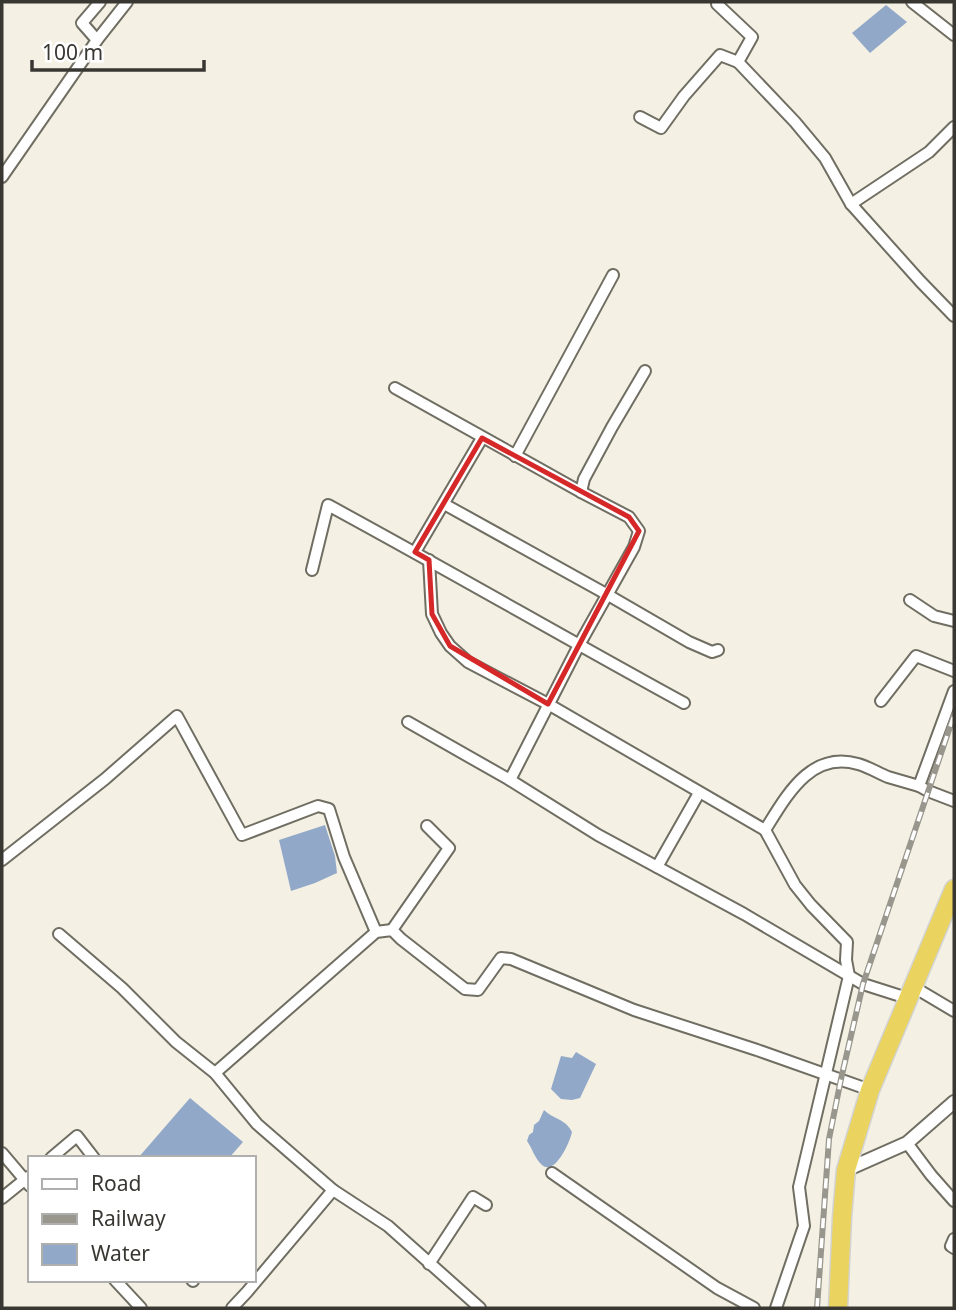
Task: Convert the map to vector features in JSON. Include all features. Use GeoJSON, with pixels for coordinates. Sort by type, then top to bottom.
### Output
{"type":"FeatureCollection","features":[{"type":"Feature","properties":{"kind":"highway"},"geometry":{"type":"LineString","coordinates":[[838,1308],[846,1170],[870,1090],[954,889]]}},
{"type":"Feature","properties":{"kind":"street"},"geometry":{"type":"LineString","coordinates":[[97,40],[82,23],[100,2]]}},
{"type":"Feature","properties":{"kind":"street"},"geometry":{"type":"LineString","coordinates":[[2,177],[97,40],[127,2]]}},
{"type":"Feature","properties":{"kind":"street"},"geometry":{"type":"LineString","coordinates":[[912,2],[954,35]]}},
{"type":"Feature","properties":{"kind":"street"},"geometry":{"type":"LineString","coordinates":[[718,4],[752,37],[738,62]]}},
{"type":"Feature","properties":{"kind":"street"},"geometry":{"type":"LineString","coordinates":[[640,117],[661,128],[684,96],[720,55],[738,62],[825,158],[851,204],[954,316]]}},
{"type":"Feature","properties":{"kind":"street"},"geometry":{"type":"LineString","coordinates":[[851,204],[929,152],[954,127]]}},
{"type":"Feature","properties":{"kind":"street"},"geometry":{"type":"LineString","coordinates":[[515,456],[613,275]]}},
{"type":"Feature","properties":{"kind":"street"},"geometry":{"type":"LineString","coordinates":[[581,492],[584,479],[645,371]]}},
{"type":"Feature","properties":{"kind":"street"},"geometry":{"type":"LineString","coordinates":[[395,388],[629,517],[639,531],[634,547],[579,645],[510,780]]}},
{"type":"Feature","properties":{"kind":"street"},"geometry":{"type":"LineString","coordinates":[[415,552],[482,438]]}},
{"type":"Feature","properties":{"kind":"street"},"geometry":{"type":"LineString","coordinates":[[444,504],[690,642],[712,652],[718,650]]}},
{"type":"Feature","properties":{"kind":"street"},"geometry":{"type":"LineString","coordinates":[[312,570],[328,505],[684,703]]}},
{"type":"Feature","properties":{"kind":"street"},"geometry":{"type":"LineString","coordinates":[[429,560],[432,614],[450,646],[468,662],[548,704],[765,830],[795,885],[847,942],[849,975],[799,1188],[804,1226],[776,1308]]}},
{"type":"Feature","properties":{"kind":"street"},"geometry":{"type":"LineString","coordinates":[[910,600],[934,617],[954,621]]}},
{"type":"Feature","properties":{"kind":"street"},"geometry":{"type":"LineString","coordinates":[[880,701],[916,656],[954,671]]}},
{"type":"Feature","properties":{"kind":"street"},"geometry":{"type":"LineString","coordinates":[[919,786],[954,691]]}},
{"type":"Feature","properties":{"kind":"street"},"geometry":{"type":"LineString","coordinates":[[2,860],[104,779],[177,716],[242,835],[318,806],[329,809],[344,856],[376,932]]}},
{"type":"Feature","properties":{"kind":"street"},"geometry":{"type":"LineString","coordinates":[[408,722],[510,780],[598,835],[744,914],[863,984],[910,992],[954,1011]]}},
{"type":"Feature","properties":{"kind":"street"},"geometry":{"type":"LineString","coordinates":[[765,830],[793,786],[814,769],[835,763],[856,763],[954,802]]}},
{"type":"Feature","properties":{"kind":"street"},"geometry":{"type":"LineString","coordinates":[[657,867],[699,793]]}},
{"type":"Feature","properties":{"kind":"street"},"geometry":{"type":"LineString","coordinates":[[215,1073],[376,932],[392,930],[449,848],[427,826]]}},
{"type":"Feature","properties":{"kind":"street"},"geometry":{"type":"LineString","coordinates":[[392,930],[465,989],[478,990],[501,958],[511,959],[634,1010],[870,1090]]}},
{"type":"Feature","properties":{"kind":"street"},"geometry":{"type":"LineString","coordinates":[[59,934],[122,988],[176,1042],[215,1073],[257,1124],[333,1190],[388,1226],[480,1308]]}},
{"type":"Feature","properties":{"kind":"street"},"geometry":{"type":"LineString","coordinates":[[846,1170],[906,1143],[954,1102]]}},
{"type":"Feature","properties":{"kind":"street"},"geometry":{"type":"LineString","coordinates":[[53,1156],[77,1136],[92,1156]]}},
{"type":"Feature","properties":{"kind":"street"},"geometry":{"type":"LineString","coordinates":[[906,1143],[954,1201]]}},
{"type":"Feature","properties":{"kind":"street"},"geometry":{"type":"LineString","coordinates":[[2,1153],[28,1180],[2,1198]]}},
{"type":"Feature","properties":{"kind":"street"},"geometry":{"type":"LineString","coordinates":[[552,1173],[718,1288],[754,1308]]}},
{"type":"Feature","properties":{"kind":"street"},"geometry":{"type":"LineString","coordinates":[[256,1281],[333,1190]]}},
{"type":"Feature","properties":{"kind":"street"},"geometry":{"type":"LineString","coordinates":[[429,1264],[473,1197],[485,1205]]}},
{"type":"Feature","properties":{"kind":"street"},"geometry":{"type":"LineString","coordinates":[[954,1239],[951,1246],[954,1248]]}},
{"type":"Feature","properties":{"kind":"street"},"geometry":{"type":"LineString","coordinates":[[117,1282],[141,1308]]}},
{"type":"Feature","properties":{"kind":"street"},"geometry":{"type":"LineString","coordinates":[[232,1308],[255,1282]]}},
{"type":"Feature","properties":{"kind":"highlighted area"},"geometry":{"type":"Polygon","coordinates":[[[482,438],[629,517],[639,531],[548,704],[450,646],[432,614],[429,560],[415,552],[482,438]]]}},
{"type":"Feature","properties":{"kind":"water"},"geometry":{"type":"Polygon","coordinates":[[[886,5],[907,22],[870,53],[852,33],[886,5]]]}},
{"type":"Feature","properties":{"kind":"water"},"geometry":{"type":"Polygon","coordinates":[[[325,825],[335,856],[337,873],[291,891],[279,840],[325,825]]]}},
{"type":"Feature","properties":{"kind":"water"},"geometry":{"type":"Polygon","coordinates":[[[576,1052],[596,1064],[580,1098],[561,1099],[551,1089],[561,1056],[572,1058],[576,1052]]]}},
{"type":"Feature","properties":{"kind":"water"},"geometry":{"type":"Polygon","coordinates":[[[190,1098],[243,1142],[231,1156],[140,1156],[190,1098]]]}},
{"type":"Feature","properties":{"kind":"water"},"geometry":{"type":"Polygon","coordinates":[[[544,1110],[566,1124],[572,1132],[557,1162],[547,1167],[540,1163],[527,1141],[544,1110]]]}},
{"type":"Feature","properties":{"kind":"railway"},"geometry":{"type":"LineString","coordinates":[[817,1308],[829,1139],[841,1079],[863,984],[954,715]]}}]}
